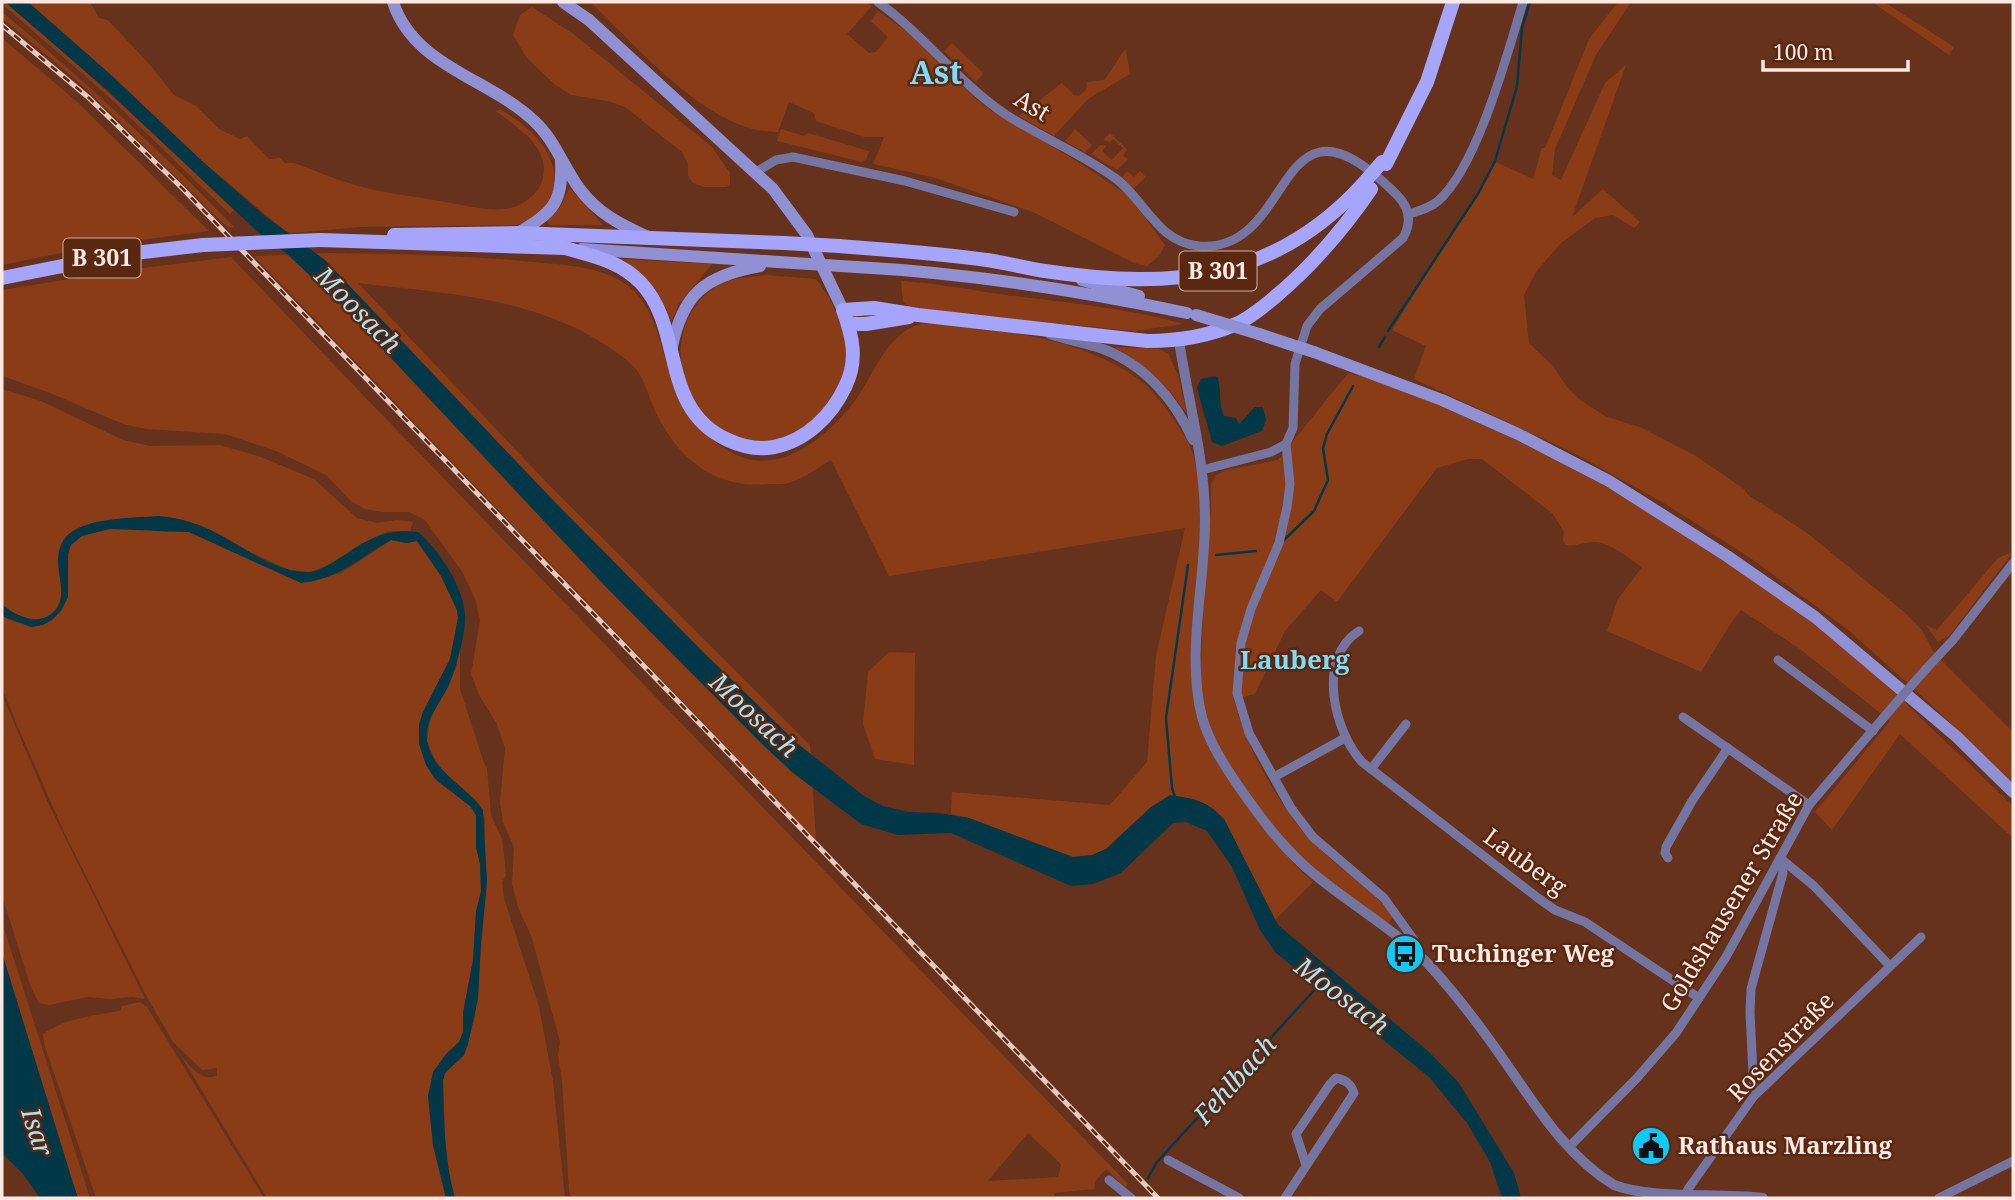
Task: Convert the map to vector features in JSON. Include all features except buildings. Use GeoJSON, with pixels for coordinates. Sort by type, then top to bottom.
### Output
{"type":"FeatureCollection","features":[{"type":"Feature","properties":{"kind":"main road","name":"B 301"},"geometry":{"type":"LineString","coordinates":[[393,2],[412,38],[426,50],[533,119],[544,130],[578,187],[601,212],[621,225],[649,237]]}},
{"type":"Feature","properties":{"kind":"main road"},"geometry":{"type":"LineString","coordinates":[[399,16],[400,2]]}},
{"type":"Feature","properties":{"kind":"main road","name":"B 301"},"geometry":{"type":"LineString","coordinates":[[563,2],[589,20],[773,189],[799,223],[845,317],[854,353]]}},
{"type":"Feature","properties":{"kind":"main road","name":"B 301"},"geometry":{"type":"LineString","coordinates":[[845,317],[874,308],[1116,339],[1179,341],[1237,324],[1260,309],[1317,258],[1342,230],[1366,187],[1398,141],[1436,59],[1453,2]]}},
{"type":"Feature","properties":{"kind":"main road"},"geometry":{"type":"LineString","coordinates":[[518,233],[550,211],[562,184],[561,157]]}},
{"type":"Feature","properties":{"kind":"main road","name":"B 301"},"geometry":{"type":"LineString","coordinates":[[2,278],[118,255],[203,245],[420,233],[649,237],[839,246],[961,257],[1047,271],[1134,279],[1188,277],[1246,264],[1303,238],[1366,187]]}},
{"type":"Feature","properties":{"kind":"main road","name":"B 301"},"geometry":{"type":"LineString","coordinates":[[320,240],[565,248],[856,267],[1008,280],[1191,314]]}},
{"type":"Feature","properties":{"kind":"main road","name":"B 301"},"geometry":{"type":"LineString","coordinates":[[565,248],[604,258],[640,282],[658,306],[681,391],[702,422],[741,446],[763,449],[776,447],[796,439],[823,419],[838,401],[847,383],[859,342],[881,322]]}},
{"type":"Feature","properties":{"kind":"main road","name":"B 301"},"geometry":{"type":"LineString","coordinates":[[671,351],[682,313],[703,287],[731,271],[774,262]]}},
{"type":"Feature","properties":{"kind":"main road","name":"B 301"},"geometry":{"type":"LineString","coordinates":[[1047,271],[1119,290],[1191,314]]}},
{"type":"Feature","properties":{"kind":"main road"},"geometry":{"type":"LineString","coordinates":[[1191,314],[1314,352],[1443,400],[1518,434],[1620,488],[1727,556],[1815,617],[1957,737],[2013,792]]}},
{"type":"Feature","properties":{"kind":"main road","name":"B 301"},"geometry":{"type":"LineString","coordinates":[[845,317],[881,322],[918,315]]}},
{"type":"Feature","properties":{"kind":"street","name":"Ast"},"geometry":{"type":"LineString","coordinates":[[878,2],[999,109],[1116,179],[1169,236],[1186,243],[1199,246],[1221,244],[1239,237],[1258,222],[1295,167],[1311,156],[1328,151],[1340,152],[1352,158],[1399,197],[1409,214]]}},
{"type":"Feature","properties":{"kind":"street"},"geometry":{"type":"LineString","coordinates":[[1414,940],[1384,898],[1313,837],[1291,808],[1249,733],[1237,693],[1237,674],[1243,635],[1251,608],[1279,543],[1285,516],[1290,484],[1286,443],[1293,428],[1296,357],[1307,326],[1320,309],[1397,245],[1407,231],[1409,214],[1440,200],[1451,187],[1474,145],[1503,70],[1523,2]]}},
{"type":"Feature","properties":{"kind":"street"},"geometry":{"type":"LineString","coordinates":[[756,172],[776,160],[793,157],[905,181],[1014,212]]}},
{"type":"Feature","properties":{"kind":"street"},"geometry":{"type":"LineString","coordinates":[[1040,329],[1111,353],[1149,377],[1180,415],[1199,456]]}},
{"type":"Feature","properties":{"kind":"street"},"geometry":{"type":"LineString","coordinates":[[1179,341],[1202,470],[1205,523],[1196,678],[1202,717],[1225,766],[1269,828],[1309,870],[1430,966],[1481,1028],[1541,1113],[1569,1147],[1616,1187],[1640,1197],[1763,1198]]}},
{"type":"Feature","properties":{"kind":"street"},"geometry":{"type":"LineString","coordinates":[[1202,470],[1271,452],[1286,443]]}},
{"type":"Feature","properties":{"kind":"street","name":"Goldshausener Straße"},"geometry":{"type":"LineString","coordinates":[[1569,1147],[1649,1065],[1683,1024],[1726,957],[1809,805],[1953,640],[2013,563]]}},
{"type":"Feature","properties":{"kind":"street","name":"Lauberg"},"geometry":{"type":"LineString","coordinates":[[1359,631],[1350,636],[1334,672],[1336,704],[1345,738],[1357,756],[1555,910],[1585,922],[1699,998]]}},
{"type":"Feature","properties":{"kind":"street"},"geometry":{"type":"LineString","coordinates":[[1778,660],[1873,731]]}},
{"type":"Feature","properties":{"kind":"street"},"geometry":{"type":"LineString","coordinates":[[1684,717],[1809,805]]}},
{"type":"Feature","properties":{"kind":"street"},"geometry":{"type":"LineString","coordinates":[[1371,769],[1406,724]]}},
{"type":"Feature","properties":{"kind":"street"},"geometry":{"type":"LineString","coordinates":[[1274,777],[1345,738]]}},
{"type":"Feature","properties":{"kind":"street"},"geometry":{"type":"LineString","coordinates":[[1668,858],[1665,852],[1667,846],[1692,801],[1728,748]]}},
{"type":"Feature","properties":{"kind":"street"},"geometry":{"type":"LineString","coordinates":[[1780,858],[1814,886],[1890,966]]}},
{"type":"Feature","properties":{"kind":"street"},"geometry":{"type":"LineString","coordinates":[[1754,1096],[1751,989],[1783,873],[1780,858]]}},
{"type":"Feature","properties":{"kind":"street","name":"Rosenstraße"},"geometry":{"type":"LineString","coordinates":[[1685,1197],[1754,1096],[1921,937]]}},
{"type":"Feature","properties":{"kind":"street"},"geometry":{"type":"LineString","coordinates":[[1284,1198],[1306,1165],[1354,1093],[1350,1085],[1341,1079],[1336,1078],[1330,1084],[1296,1134],[1306,1165]]}},
{"type":"Feature","properties":{"kind":"street"},"geometry":{"type":"LineString","coordinates":[[1168,1160],[1239,1198]]}},
{"type":"Feature","properties":{"kind":"street"},"geometry":{"type":"LineString","coordinates":[[1939,1198],[2013,1161]]}},
{"type":"Feature","properties":{"kind":"street"},"geometry":{"type":"LineString","coordinates":[[1110,1180],[1127,1195]]}},
{"type":"Feature","properties":{"kind":"shaded area"},"geometry":{"type":"Polygon","coordinates":[[[2,2],[92,78],[234,210],[230,214],[108,96],[2,2]]]}},
{"type":"Feature","properties":{"kind":"shaded area"},"geometry":{"type":"Polygon","coordinates":[[[28,2],[90,2],[99,18],[108,20],[174,95],[196,106],[219,129],[240,139],[247,136],[269,159],[280,158],[285,163],[294,163],[366,188],[489,209],[510,208],[523,203],[534,194],[541,183],[544,166],[542,156],[530,139],[496,111],[501,110],[525,126],[551,159],[554,186],[549,200],[535,216],[516,225],[360,227],[292,233],[285,231],[203,162],[111,75],[28,2]]]}},
{"type":"Feature","properties":{"kind":"shaded area"},"geometry":{"type":"Polygon","coordinates":[[[590,2],[866,2],[872,6],[847,34],[869,53],[876,52],[888,37],[871,21],[878,11],[909,33],[975,98],[992,111],[1075,160],[1129,196],[1165,245],[1159,256],[1147,266],[1134,263],[1033,212],[932,177],[873,164],[884,137],[865,137],[816,121],[814,113],[789,102],[778,132],[752,129],[726,119],[676,84],[590,2]]]}},
{"type":"Feature","properties":{"kind":"shaded area"},"geometry":{"type":"Polygon","coordinates":[[[1618,2],[1631,2],[1596,55],[1555,149],[1552,175],[1561,180],[1605,83],[1626,65],[1572,217],[1603,189],[1640,222],[1634,228],[1613,215],[1595,218],[1561,243],[1536,272],[1524,295],[1529,343],[1553,366],[1580,400],[1605,416],[1642,428],[1696,456],[1744,489],[1748,495],[1807,533],[1903,611],[1922,630],[1943,662],[2013,732],[2013,785],[1931,704],[1847,629],[1749,557],[1662,502],[1574,453],[1414,379],[1426,346],[1392,330],[1496,162],[1533,179],[1542,148],[1545,148],[1589,39],[1618,2]]]}},
{"type":"Feature","properties":{"kind":"shaded area"},"geometry":{"type":"Polygon","coordinates":[[[1872,2],[1884,2],[1954,47],[1949,55],[1872,2]]]}},
{"type":"Feature","properties":{"kind":"shaded area"},"geometry":{"type":"Polygon","coordinates":[[[532,7],[572,33],[712,147],[730,173],[727,187],[704,187],[693,183],[688,176],[688,164],[682,152],[625,107],[608,101],[571,95],[554,84],[527,58],[513,35],[520,15],[532,7]]]}},
{"type":"Feature","properties":{"kind":"shaded area"},"geometry":{"type":"Polygon","coordinates":[[[2,12],[121,116],[234,227],[228,228],[81,84],[2,18],[2,12]]]}},
{"type":"Feature","properties":{"kind":"shaded area"},"geometry":{"type":"Polygon","coordinates":[[[2,38],[76,101],[209,231],[95,246],[2,265],[2,38]]]}},
{"type":"Feature","properties":{"kind":"shaded area"},"geometry":{"type":"Polygon","coordinates":[[[952,43],[983,73],[976,82],[944,51],[952,43]]]}},
{"type":"Feature","properties":{"kind":"shaded area"},"geometry":{"type":"Polygon","coordinates":[[[1126,49],[1130,74],[1088,99],[1054,136],[1019,116],[1062,83],[1074,95],[1079,96],[1086,90],[1087,82],[1104,80],[1126,49]]]}},
{"type":"Feature","properties":{"kind":"shaded area"},"geometry":{"type":"Polygon","coordinates":[[[781,129],[804,136],[808,133],[869,151],[866,160],[862,162],[777,141],[781,129]]]}},
{"type":"Feature","properties":{"kind":"shaded area"},"geometry":{"type":"Polygon","coordinates":[[[1075,129],[1092,145],[1085,153],[1065,141],[1075,129]]]}},
{"type":"Feature","properties":{"kind":"shaded area"},"geometry":{"type":"Polygon","coordinates":[[[1110,133],[1127,149],[1123,156],[1128,159],[1117,170],[1091,154],[1100,145],[1106,146],[1102,151],[1112,160],[1123,148],[1113,139],[1110,142],[1103,140],[1110,133]]]}},
{"type":"Feature","properties":{"kind":"shaded area"},"geometry":{"type":"Polygon","coordinates":[[[1127,171],[1134,177],[1140,171],[1146,177],[1133,189],[1122,177],[1127,171]]]}},
{"type":"Feature","properties":{"kind":"shaded area"},"geometry":{"type":"Polygon","coordinates":[[[569,189],[603,225],[549,225],[547,220],[561,206],[569,189]]]}},
{"type":"Feature","properties":{"kind":"shaded area"},"geometry":{"type":"Polygon","coordinates":[[[330,253],[523,261],[590,269],[615,278],[627,285],[647,309],[660,340],[675,390],[687,414],[715,442],[751,460],[767,461],[783,457],[798,451],[826,432],[850,408],[894,341],[910,328],[922,324],[985,329],[1051,341],[1094,355],[1133,375],[1151,390],[1170,414],[1187,440],[1195,461],[1200,487],[1203,548],[1198,698],[1200,717],[1274,839],[1313,882],[1275,920],[1224,819],[1151,807],[1106,849],[1092,855],[1073,857],[969,818],[951,814],[952,792],[1110,805],[1147,762],[1156,656],[1185,528],[889,576],[831,460],[804,477],[785,484],[749,484],[715,476],[700,468],[676,444],[656,413],[636,369],[611,348],[579,330],[549,317],[487,300],[358,283],[545,481],[810,745],[816,840],[254,256],[330,253]]]}},
{"type":"Feature","properties":{"kind":"shaded area"},"geometry":{"type":"Polygon","coordinates":[[[231,257],[1128,1184],[1125,1187],[1106,1169],[1096,1180],[1094,1189],[1054,1193],[1055,1198],[572,1198],[569,1191],[558,1055],[560,1042],[532,938],[518,907],[512,884],[514,847],[503,822],[500,803],[505,748],[497,724],[479,695],[471,674],[480,620],[475,599],[463,573],[425,520],[409,512],[365,509],[351,501],[326,475],[276,451],[225,434],[146,429],[123,424],[2,376],[2,290],[119,271],[231,257]],[[1028,1133],[988,1181],[1058,1177],[1061,1164],[1028,1133]]]}},
{"type":"Feature","properties":{"kind":"shaded area"},"geometry":{"type":"Polygon","coordinates":[[[622,259],[712,264],[678,305],[672,321],[652,286],[622,259]]]}},
{"type":"Feature","properties":{"kind":"shaded area"},"geometry":{"type":"Polygon","coordinates":[[[767,275],[816,279],[832,303],[845,344],[843,373],[827,404],[803,429],[785,440],[773,443],[733,439],[707,423],[695,406],[681,366],[681,345],[686,324],[696,306],[711,290],[738,279],[767,275]]]}},
{"type":"Feature","properties":{"kind":"shaded area"},"geometry":{"type":"Polygon","coordinates":[[[901,281],[1112,309],[1184,324],[1135,331],[940,312],[906,305],[903,301],[901,281]]]}},
{"type":"Feature","properties":{"kind":"shaded area"},"geometry":{"type":"Polygon","coordinates":[[[1113,347],[1158,349],[1168,353],[1178,375],[1187,414],[1154,375],[1113,347]]]}},
{"type":"Feature","properties":{"kind":"shaded area"},"geometry":{"type":"Polygon","coordinates":[[[1348,373],[1429,401],[1565,464],[1692,537],[1774,592],[1837,639],[1907,698],[1906,704],[2013,806],[2013,838],[1900,734],[1832,830],[1815,812],[1890,721],[1800,649],[1741,610],[1701,672],[1607,631],[1618,599],[1642,567],[1601,543],[1565,545],[1564,532],[1553,514],[1482,459],[1468,459],[1437,468],[1337,602],[1321,590],[1285,631],[1255,694],[1234,699],[1247,738],[1281,801],[1308,837],[1385,906],[1393,916],[1388,925],[1311,869],[1270,825],[1209,732],[1200,691],[1211,484],[1216,475],[1227,470],[1278,460],[1348,373]]]}},
{"type":"Feature","properties":{"kind":"shaded area"},"geometry":{"type":"Polygon","coordinates":[[[2,389],[41,401],[123,440],[150,446],[220,445],[261,457],[314,479],[357,518],[377,523],[397,520],[413,522],[410,531],[388,531],[311,572],[290,570],[247,551],[219,534],[91,523],[57,560],[61,599],[57,609],[43,618],[26,618],[2,604],[2,389]]]}},
{"type":"Feature","properties":{"kind":"shaded area"},"geometry":{"type":"Polygon","coordinates":[[[134,528],[189,532],[287,577],[340,574],[391,540],[407,543],[417,541],[441,576],[457,610],[458,618],[450,659],[419,725],[435,779],[470,806],[477,815],[476,847],[480,864],[481,891],[476,912],[473,960],[463,1013],[463,1032],[459,1042],[446,1054],[428,1096],[433,1145],[446,1198],[267,1198],[181,1056],[206,1077],[217,1076],[217,1068],[202,1070],[173,1042],[147,997],[65,834],[2,687],[2,616],[32,624],[42,624],[50,620],[56,615],[64,598],[68,553],[72,544],[84,534],[134,528]]]}},
{"type":"Feature","properties":{"kind":"shaded area"},"geometry":{"type":"Polygon","coordinates":[[[2013,552],[1949,636],[1938,642],[1926,625],[1937,630],[1998,558],[2013,552]]]}},
{"type":"Feature","properties":{"kind":"shaded area"},"geometry":{"type":"Polygon","coordinates":[[[460,642],[460,689],[487,768],[491,815],[502,839],[506,875],[502,882],[504,898],[539,1007],[553,1081],[565,1198],[455,1198],[449,1180],[443,1080],[445,1073],[464,1055],[475,1017],[487,881],[485,819],[477,801],[451,780],[436,762],[427,741],[430,720],[456,668],[460,642]]]}},
{"type":"Feature","properties":{"kind":"shaded area"},"geometry":{"type":"Polygon","coordinates":[[[889,652],[915,653],[914,765],[875,759],[863,724],[868,672],[889,652]]]}},
{"type":"Feature","properties":{"kind":"shaded area"},"geometry":{"type":"Polygon","coordinates":[[[2,695],[48,803],[145,999],[88,997],[49,1005],[39,1003],[30,985],[2,895],[2,695]]]}},
{"type":"Feature","properties":{"kind":"shaded area"},"geometry":{"type":"Polygon","coordinates":[[[2,922],[90,1198],[78,1198],[73,1183],[2,953],[2,922]]]}},
{"type":"Feature","properties":{"kind":"shaded area"},"geometry":{"type":"Polygon","coordinates":[[[140,1002],[147,1007],[264,1198],[96,1198],[43,1034],[70,1021],[120,1011],[122,1006],[140,1002]]]}},
{"type":"Feature","properties":{"kind":"water","name":"Moosach"},"geometry":{"type":"Polygon","coordinates":[[[5,2],[28,2],[265,216],[325,260],[549,496],[704,653],[798,744],[864,796],[883,806],[908,812],[969,818],[1073,857],[1092,855],[1106,849],[1151,807],[1170,795],[1206,804],[1224,819],[1278,925],[1429,1052],[1459,1083],[1514,1173],[1521,1198],[1502,1198],[1490,1162],[1467,1123],[1429,1077],[1276,953],[1260,930],[1232,867],[1207,831],[1186,822],[1173,823],[1121,873],[1093,884],[1071,886],[951,833],[898,835],[861,824],[793,773],[605,586],[343,307],[286,253],[259,233],[108,91],[5,2]]]}},
{"type":"Feature","properties":{"kind":"water"},"geometry":{"type":"Polygon","coordinates":[[[1215,376],[1218,378],[1224,416],[1236,418],[1239,424],[1255,407],[1263,407],[1266,420],[1262,431],[1222,446],[1212,442],[1197,388],[1201,379],[1215,376]]]}},
{"type":"Feature","properties":{"kind":"water"},"geometry":{"type":"Polygon","coordinates":[[[159,516],[183,520],[213,531],[285,569],[309,572],[322,568],[378,536],[418,532],[442,558],[455,580],[465,614],[464,630],[451,680],[430,719],[427,741],[436,762],[483,810],[487,881],[478,999],[464,1055],[445,1073],[443,1080],[447,1154],[455,1198],[446,1198],[433,1145],[428,1096],[433,1072],[459,1042],[463,1032],[463,1013],[473,960],[476,912],[481,891],[480,864],[476,847],[476,815],[470,806],[435,779],[426,765],[419,744],[419,725],[450,659],[458,618],[457,610],[441,576],[417,541],[407,543],[391,540],[338,572],[301,583],[189,532],[110,529],[82,536],[71,545],[68,554],[68,597],[61,611],[52,620],[31,627],[2,616],[2,604],[15,613],[35,620],[50,615],[58,607],[61,596],[59,552],[65,538],[73,531],[96,522],[159,516]]]}},
{"type":"Feature","properties":{"kind":"water","name":"Isar"},"geometry":{"type":"Polygon","coordinates":[[[2,953],[78,1198],[40,1198],[23,1174],[2,1153],[2,953]]]}},
{"type":"Feature","properties":{"kind":"waterway"},"geometry":{"type":"LineString","coordinates":[[1388,331],[1479,192],[1495,161],[1517,86],[1522,28],[1530,2]]}},
{"type":"Feature","properties":{"kind":"waterway"},"geometry":{"type":"LineString","coordinates":[[1379,347],[1385,337]]}},
{"type":"Feature","properties":{"kind":"waterway"},"geometry":{"type":"LineString","coordinates":[[1284,540],[1314,511],[1328,480],[1323,448],[1327,434],[1353,386]]}},
{"type":"Feature","properties":{"kind":"waterway"},"geometry":{"type":"LineString","coordinates":[[1216,555],[1256,551]]}},
{"type":"Feature","properties":{"kind":"waterway"},"geometry":{"type":"LineString","coordinates":[[1175,797],[1166,718],[1188,565]]}},
{"type":"Feature","properties":{"kind":"waterway","name":"Fehlbach"},"geometry":{"type":"LineString","coordinates":[[1148,1178],[1157,1162],[1319,985]]}},
{"type":"Feature","properties":{"kind":"railway"},"geometry":{"type":"LineString","coordinates":[[2,25],[89,98],[182,188],[1158,1198]]}},
{"type":"Feature","properties":{"kind":"place","name":"Tuchinger Weg"},"geometry":{"type":"Point","coordinates":[1405,954]}},
{"type":"Feature","properties":{"kind":"place","name":"Rathaus Marzling"},"geometry":{"type":"Point","coordinates":[1651,1146]}},
{"type":"Feature","properties":{"kind":"district","name":"Ast"},"geometry":{"type":"Point","coordinates":[936,73]}},
{"type":"Feature","properties":{"kind":"district","name":"Lauberg"},"geometry":{"type":"Point","coordinates":[1295,660]}}]}
